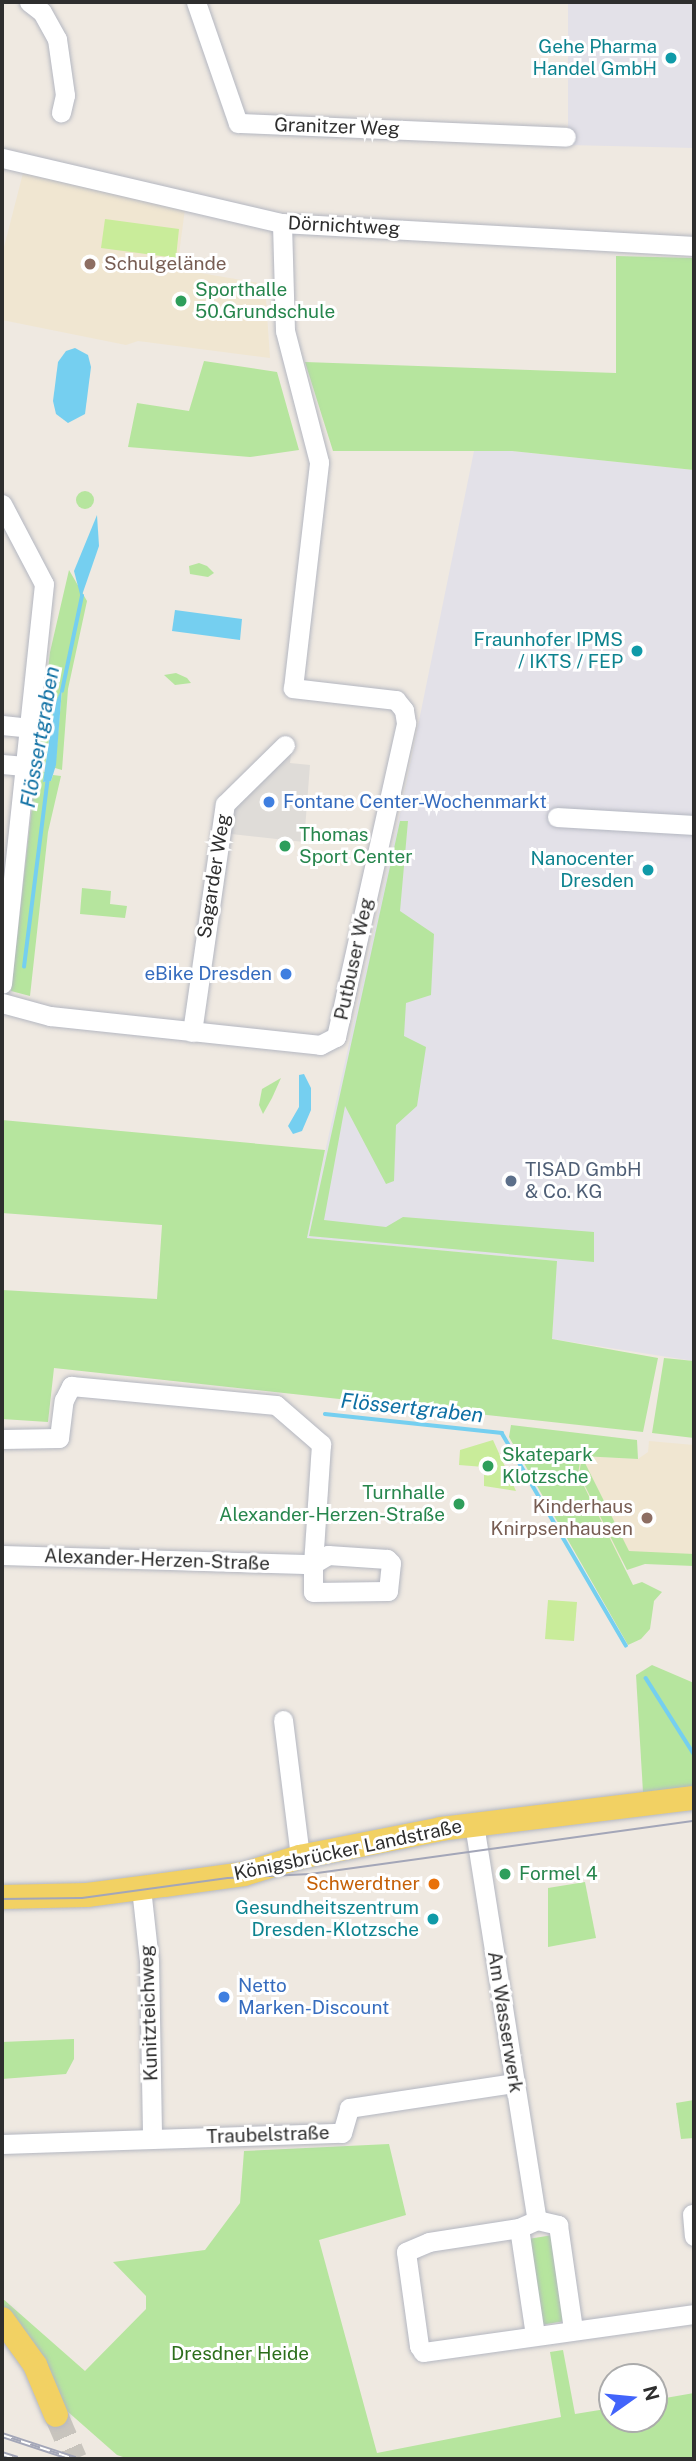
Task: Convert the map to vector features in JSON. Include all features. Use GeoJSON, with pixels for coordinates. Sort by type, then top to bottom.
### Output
{"type":"FeatureCollection","features":[{"type":"Feature","properties":{"kind":"main road","name":"Königsbrücker Landstraße"},"geometry":{"type":"LineString","coordinates":[[2,1897],[141,1888],[244,1874],[300,1857],[474,1824],[694,1798]]}},
{"type":"Feature","properties":{"kind":"main road"},"geometry":{"type":"LineString","coordinates":[[2,2319],[35,2365],[56,2416]]}},
{"type":"Feature","properties":{"kind":"street"},"geometry":{"type":"LineString","coordinates":[[29,2],[42,12],[57,39],[65,95],[61,113]]}},
{"type":"Feature","properties":{"kind":"street","name":"Granitzer Weg"},"geometry":{"type":"LineString","coordinates":[[196,2],[238,123],[566,137]]}},
{"type":"Feature","properties":{"kind":"street","name":"Dörnichtweg"},"geometry":{"type":"LineString","coordinates":[[2,158],[282,223],[694,246]]}},
{"type":"Feature","properties":{"kind":"street","name":"Putbuser Weg"},"geometry":{"type":"LineString","coordinates":[[2,1003],[50,1016],[192,1032],[320,1045],[336,1037],[406,723],[404,710],[396,700],[293,688],[319,462],[285,331],[282,223]]}},
{"type":"Feature","properties":{"kind":"street"},"geometry":{"type":"LineString","coordinates":[[2,504],[44,584],[2,984]]}},
{"type":"Feature","properties":{"kind":"street"},"geometry":{"type":"LineString","coordinates":[[2,725],[30,728]]}},
{"type":"Feature","properties":{"kind":"street","name":"Sagarder Weg"},"geometry":{"type":"LineString","coordinates":[[192,1032],[225,804],[285,746]]}},
{"type":"Feature","properties":{"kind":"street"},"geometry":{"type":"LineString","coordinates":[[2,764],[27,766]]}},
{"type":"Feature","properties":{"kind":"street"},"geometry":{"type":"LineString","coordinates":[[557,817],[694,825]]}},
{"type":"Feature","properties":{"kind":"street","name":"Alexander-Herzen-Straße"},"geometry":{"type":"LineString","coordinates":[[2,1439],[60,1438],[64,1400],[71,1386],[276,1405],[321,1444],[313,1564],[2,1555]]}},
{"type":"Feature","properties":{"kind":"street"},"geometry":{"type":"LineString","coordinates":[[283,1720],[300,1857]]}},
{"type":"Feature","properties":{"kind":"street","name":"Am Wasserwerk"},"geometry":{"type":"LineString","coordinates":[[474,1824],[515,2083],[535,2335]]}},
{"type":"Feature","properties":{"kind":"street","name":"Kunitzteichweg"},"geometry":{"type":"LineString","coordinates":[[141,1888],[149,1961],[152,2138]]}},
{"type":"Feature","properties":{"kind":"street","name":"Traubelstraße"},"geometry":{"type":"LineString","coordinates":[[2,2144],[342,2133],[349,2108],[515,2083]]}},
{"type":"Feature","properties":{"kind":"street"},"geometry":{"type":"LineString","coordinates":[[692,2214],[694,2236]]}},
{"type":"Feature","properties":{"kind":"street"},"geometry":{"type":"LineString","coordinates":[[573,2329],[558,2225],[528,2224],[429,2242],[411,2248],[405,2259],[423,2352],[694,2314]]}},
{"type":"Feature","properties":{"kind":"shaded area"},"geometry":{"type":"Polygon","coordinates":[[[568,2],[694,2],[694,148],[568,145],[568,2]]]}},
{"type":"Feature","properties":{"kind":"shaded area","name":"Schulgelände"},"geometry":{"type":"Polygon","coordinates":[[[23,173],[185,209],[177,269],[265,284],[270,358],[138,341],[126,345],[2,320],[2,255],[23,173]]]}},
{"type":"Feature","properties":{"kind":"shaded area"},"geometry":{"type":"Polygon","coordinates":[[[474,451],[512,451],[694,470],[694,1361],[552,1339],[556,1261],[306,1238],[401,809],[474,451]]]}},
{"type":"Feature","properties":{"kind":"shaded area"},"geometry":{"type":"Polygon","coordinates":[[[292,746],[290,763],[310,765],[304,842],[213,832],[292,746]]]}},
{"type":"Feature","properties":{"kind":"shaded area","name":"Kinderhaus Knirpsenhausen"},"geometry":{"type":"Polygon","coordinates":[[[649,1441],[694,1445],[694,1563],[621,1561],[578,1474],[581,1456],[638,1459],[648,1452],[649,1441]]]}},
{"type":"Feature","properties":{"kind":"green space"},"geometry":{"type":"Polygon","coordinates":[[[105,219],[179,229],[176,258],[101,248],[105,219]]]}},
{"type":"Feature","properties":{"kind":"green space"},"geometry":{"type":"Polygon","coordinates":[[[616,256],[694,258],[694,470],[512,451],[333,451],[305,362],[616,373],[616,256]]]}},
{"type":"Feature","properties":{"kind":"green space"},"geometry":{"type":"Polygon","coordinates":[[[204,361],[277,372],[299,450],[250,457],[128,447],[137,403],[189,411],[204,361]]]}},
{"type":"Feature","properties":{"kind":"green space"},"geometry":{"type":"Polygon","coordinates":[[[85,491],[91,494],[94,500],[91,506],[85,509],[79,506],[76,500],[79,494],[85,491]]]}},
{"type":"Feature","properties":{"kind":"green space"},"geometry":{"type":"Polygon","coordinates":[[[199,563],[214,573],[208,577],[190,574],[189,566],[199,563]]]}},
{"type":"Feature","properties":{"kind":"green space"},"geometry":{"type":"Polygon","coordinates":[[[69,570],[87,601],[68,689],[62,770],[55,768],[62,690],[54,706],[45,766],[37,765],[50,652],[69,570]]]}},
{"type":"Feature","properties":{"kind":"green space"},"geometry":{"type":"Polygon","coordinates":[[[176,673],[191,683],[175,685],[164,675],[176,673]]]}},
{"type":"Feature","properties":{"kind":"green space"},"geometry":{"type":"Polygon","coordinates":[[[36,771],[45,772],[43,782],[51,781],[53,775],[61,776],[48,832],[30,996],[11,991],[36,771]]]}},
{"type":"Feature","properties":{"kind":"green space"},"geometry":{"type":"Polygon","coordinates":[[[400,821],[408,821],[400,911],[434,934],[431,995],[406,1003],[404,1036],[426,1047],[417,1106],[396,1125],[394,1181],[386,1184],[345,1106],[324,1220],[386,1227],[403,1217],[594,1232],[594,1262],[309,1236],[400,821]]]}},
{"type":"Feature","properties":{"kind":"green space"},"geometry":{"type":"Polygon","coordinates":[[[82,888],[111,891],[110,904],[127,906],[125,918],[80,914],[82,888]]]}},
{"type":"Feature","properties":{"kind":"green space"},"geometry":{"type":"Polygon","coordinates":[[[281,1078],[263,1114],[259,1105],[262,1089],[281,1078]]]}},
{"type":"Feature","properties":{"kind":"green space"},"geometry":{"type":"Polygon","coordinates":[[[2,1120],[325,1150],[307,1238],[557,1261],[552,1339],[658,1358],[643,1432],[54,1368],[48,1422],[2,1419],[2,1290],[157,1299],[162,1225],[2,1213],[2,1120]]]}},
{"type":"Feature","properties":{"kind":"green space"},"geometry":{"type":"Polygon","coordinates":[[[664,1358],[694,1361],[694,1438],[652,1433],[664,1358]]]}},
{"type":"Feature","properties":{"kind":"green space"},"geometry":{"type":"Polygon","coordinates":[[[511,1425],[637,1440],[638,1459],[581,1456],[578,1474],[633,1585],[642,1582],[662,1592],[654,1601],[650,1629],[641,1639],[628,1645],[509,1437],[511,1425]]]}},
{"type":"Feature","properties":{"kind":"green space","name":"Skatepark Klotzsche"},"geometry":{"type":"Polygon","coordinates":[[[493,1440],[516,1491],[484,1486],[484,1467],[459,1465],[460,1450],[493,1440]]]}},
{"type":"Feature","properties":{"kind":"green space"},"geometry":{"type":"Polygon","coordinates":[[[582,1457],[629,1551],[694,1554],[694,1566],[645,1564],[627,1570],[579,1474],[582,1457]]]}},
{"type":"Feature","properties":{"kind":"green space"},"geometry":{"type":"Polygon","coordinates":[[[548,1600],[577,1602],[574,1641],[545,1639],[548,1600]]]}},
{"type":"Feature","properties":{"kind":"green space"},"geometry":{"type":"Polygon","coordinates":[[[652,1665],[694,1683],[694,1790],[643,1792],[636,1675],[652,1665]]]}},
{"type":"Feature","properties":{"kind":"green space"},"geometry":{"type":"Polygon","coordinates":[[[585,1882],[596,1938],[548,1947],[548,1888],[585,1882]]]}},
{"type":"Feature","properties":{"kind":"green space"},"geometry":{"type":"Polygon","coordinates":[[[74,2039],[74,2059],[66,2074],[2,2079],[2,2042],[74,2039]]]}},
{"type":"Feature","properties":{"kind":"green space"},"geometry":{"type":"Polygon","coordinates":[[[694,2100],[694,2138],[681,2139],[676,2103],[694,2100]]]}},
{"type":"Feature","properties":{"kind":"green space","name":"Dresdner Heide"},"geometry":{"type":"Polygon","coordinates":[[[389,2144],[406,2215],[319,2240],[377,2453],[561,2417],[550,2352],[563,2350],[575,2414],[598,2410],[598,2433],[668,2433],[668,2398],[694,2393],[694,2459],[129,2459],[117,2455],[67,2411],[2,2317],[2,2298],[85,2371],[146,2309],[146,2296],[113,2262],[205,2250],[240,2203],[244,2151],[389,2144]]]}},
{"type":"Feature","properties":{"kind":"green space"},"geometry":{"type":"Polygon","coordinates":[[[553,2235],[565,2321],[541,2325],[528,2239],[553,2235]]]}},
{"type":"Feature","properties":{"kind":"water"},"geometry":{"type":"Polygon","coordinates":[[[75,348],[88,355],[91,367],[85,414],[68,423],[56,414],[53,401],[58,362],[66,351],[75,348]]]}},
{"type":"Feature","properties":{"kind":"water"},"geometry":{"type":"Polygon","coordinates":[[[97,515],[99,546],[81,598],[74,571],[97,515]]]}},
{"type":"Feature","properties":{"kind":"water"},"geometry":{"type":"Polygon","coordinates":[[[175,610],[242,619],[240,640],[172,631],[175,610]]]}},
{"type":"Feature","properties":{"kind":"water"},"geometry":{"type":"Polygon","coordinates":[[[62,688],[56,765],[51,781],[43,782],[54,706],[62,688]]]}},
{"type":"Feature","properties":{"kind":"water"},"geometry":{"type":"Polygon","coordinates":[[[304,1074],[311,1088],[311,1110],[302,1131],[293,1134],[288,1126],[299,1107],[299,1075],[304,1074]]]}},
{"type":"Feature","properties":{"kind":"waterway","name":"Flössertgraben"},"geometry":{"type":"LineString","coordinates":[[62,691],[82,596]]}},
{"type":"Feature","properties":{"kind":"waterway","name":"Flössertgraben"},"geometry":{"type":"LineString","coordinates":[[24,967],[48,778]]}},
{"type":"Feature","properties":{"kind":"waterway","name":"Flössertgraben"},"geometry":{"type":"LineString","coordinates":[[325,1414],[502,1433],[626,1645]]}},
{"type":"Feature","properties":{"kind":"waterway","name":"Flössertgraben"},"geometry":{"type":"LineString","coordinates":[[646,1678],[694,1754]]}},
{"type":"Feature","properties":{"kind":"tunnel"},"geometry":{"type":"LineString","coordinates":[[56,2415],[75,2459]]}},
{"type":"Feature","properties":{"kind":"tram line"},"geometry":{"type":"LineString","coordinates":[[2,1899],[82,1898],[228,1878],[310,1874],[694,1821]]}},
{"type":"Feature","properties":{"kind":"railway"},"geometry":{"type":"LineString","coordinates":[[2,2435],[75,2459]]}},
{"type":"Feature","properties":{"kind":"railway"},"geometry":{"type":"LineString","coordinates":[[2,2454],[17,2459]]}},
{"type":"Feature","properties":{"kind":"place","name":"Gehe Pharma Handel GmbH"},"geometry":{"type":"Point","coordinates":[671,58]}},
{"type":"Feature","properties":{"kind":"place","name":"Schulgelände"},"geometry":{"type":"Point","coordinates":[90,264]}},
{"type":"Feature","properties":{"kind":"place","name":"Sporthalle 50.Grundschule"},"geometry":{"type":"Point","coordinates":[181,301]}},
{"type":"Feature","properties":{"kind":"place","name":"Fraunhofer IPMS / IKTS / FEP"},"geometry":{"type":"Point","coordinates":[637,651]}},
{"type":"Feature","properties":{"kind":"place","name":"Fontane Center-Wochenmarkt"},"geometry":{"type":"Point","coordinates":[269,802]}},
{"type":"Feature","properties":{"kind":"place","name":"Thomas Sport Center"},"geometry":{"type":"Point","coordinates":[285,846]}},
{"type":"Feature","properties":{"kind":"place","name":"Nanocenter Dresden"},"geometry":{"type":"Point","coordinates":[648,870]}},
{"type":"Feature","properties":{"kind":"place","name":"eBike Dresden"},"geometry":{"type":"Point","coordinates":[286,974]}},
{"type":"Feature","properties":{"kind":"place","name":"TISAD GmbH & Co. KG"},"geometry":{"type":"Point","coordinates":[511,1181]}},
{"type":"Feature","properties":{"kind":"place","name":"Skatepark Klotzsche"},"geometry":{"type":"Point","coordinates":[488,1466]}},
{"type":"Feature","properties":{"kind":"place","name":"Turnhalle Alexander-Herzen-Straße"},"geometry":{"type":"Point","coordinates":[459,1504]}},
{"type":"Feature","properties":{"kind":"place","name":"Kinderhaus Knirpsenhausen"},"geometry":{"type":"Point","coordinates":[647,1518]}},
{"type":"Feature","properties":{"kind":"place","name":"Formel 4"},"geometry":{"type":"Point","coordinates":[505,1874]}},
{"type":"Feature","properties":{"kind":"place","name":"Schwerdtner"},"geometry":{"type":"Point","coordinates":[434,1884]}},
{"type":"Feature","properties":{"kind":"place","name":"Gesundheitszentrum Dresden-Klotzsche"},"geometry":{"type":"Point","coordinates":[433,1919]}},
{"type":"Feature","properties":{"kind":"place","name":"Netto Marken-Discount"},"geometry":{"type":"Point","coordinates":[224,1997]}}]}
